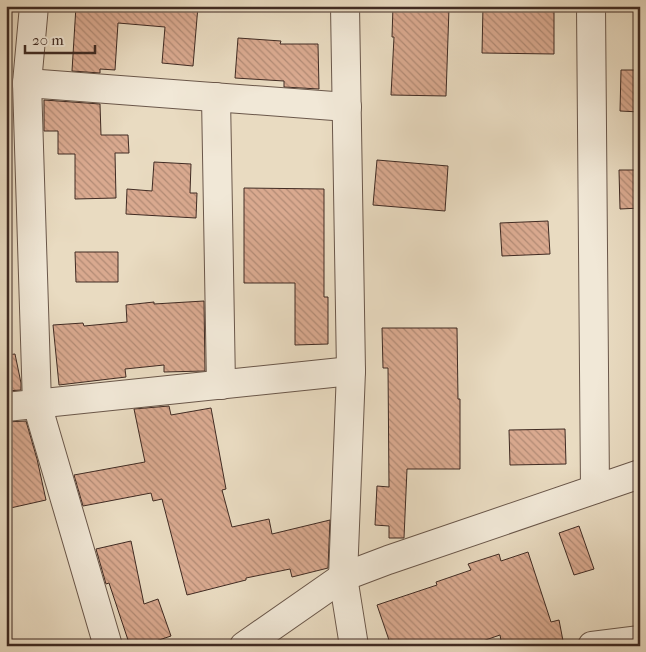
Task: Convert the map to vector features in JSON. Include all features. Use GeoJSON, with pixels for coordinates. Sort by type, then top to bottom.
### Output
{"type":"FeatureCollection","features":[{"type":"Feature","properties":{"kind":"street"},"geometry":{"type":"LineString","coordinates":[[34,6],[27,83],[37,404],[108,646]]}},
{"type":"Feature","properties":{"kind":"street"},"geometry":{"type":"LineString","coordinates":[[346,6],[351,371],[343,577],[354,646]]}},
{"type":"Feature","properties":{"kind":"street"},"geometry":{"type":"LineString","coordinates":[[591,6],[594,489]]}},
{"type":"Feature","properties":{"kind":"street"},"geometry":{"type":"LineString","coordinates":[[27,83],[347,107]]}},
{"type":"Feature","properties":{"kind":"street"},"geometry":{"type":"LineString","coordinates":[[216,97],[221,385]]}},
{"type":"Feature","properties":{"kind":"street"},"geometry":{"type":"LineString","coordinates":[[6,407],[351,371]]}},
{"type":"Feature","properties":{"kind":"street"},"geometry":{"type":"LineString","coordinates":[[244,646],[343,577],[640,474]]}},
{"type":"Feature","properties":{"kind":"street"},"geometry":{"type":"LineString","coordinates":[[592,646],[640,640]]}},
{"type":"Feature","properties":{"kind":"building"},"geometry":{"type":"Polygon","coordinates":[[[76,6],[198,6],[193,66],[162,63],[165,27],[118,23],[115,70],[100,69],[100,73],[72,71],[76,6]]]}},
{"type":"Feature","properties":{"kind":"building"},"geometry":{"type":"Polygon","coordinates":[[[393,6],[449,8],[446,96],[391,95],[394,37],[392,37],[393,6]]]}},
{"type":"Feature","properties":{"kind":"building"},"geometry":{"type":"Polygon","coordinates":[[[483,6],[554,6],[554,54],[482,53],[483,6]]]}},
{"type":"Feature","properties":{"kind":"building"},"geometry":{"type":"Polygon","coordinates":[[[238,38],[281,41],[280,44],[318,44],[319,89],[284,87],[284,81],[235,78],[238,38]]]}},
{"type":"Feature","properties":{"kind":"building"},"geometry":{"type":"Polygon","coordinates":[[[621,70],[640,70],[640,112],[620,111],[621,70]]]}},
{"type":"Feature","properties":{"kind":"building"},"geometry":{"type":"Polygon","coordinates":[[[44,100],[100,104],[101,135],[128,135],[129,153],[115,153],[116,198],[75,199],[75,154],[58,154],[58,131],[44,131],[44,100]]]}},
{"type":"Feature","properties":{"kind":"building"},"geometry":{"type":"Polygon","coordinates":[[[377,160],[448,166],[445,211],[373,205],[377,160]]]}},
{"type":"Feature","properties":{"kind":"building"},"geometry":{"type":"Polygon","coordinates":[[[154,162],[191,164],[190,193],[197,193],[196,218],[126,214],[127,189],[152,191],[154,162]]]}},
{"type":"Feature","properties":{"kind":"building"},"geometry":{"type":"Polygon","coordinates":[[[619,170],[640,170],[640,208],[620,209],[619,170]]]}},
{"type":"Feature","properties":{"kind":"building"},"geometry":{"type":"Polygon","coordinates":[[[244,188],[324,189],[324,297],[328,297],[328,344],[295,345],[295,283],[244,283],[244,188]]]}},
{"type":"Feature","properties":{"kind":"building"},"geometry":{"type":"Polygon","coordinates":[[[548,221],[550,254],[502,256],[500,223],[548,221]]]}},
{"type":"Feature","properties":{"kind":"building"},"geometry":{"type":"Polygon","coordinates":[[[75,252],[118,252],[118,282],[76,282],[75,252]]]}},
{"type":"Feature","properties":{"kind":"building"},"geometry":{"type":"Polygon","coordinates":[[[204,301],[205,371],[164,372],[164,365],[125,369],[126,377],[59,385],[53,325],[83,323],[84,326],[127,322],[126,305],[154,302],[154,304],[204,301]]]}},
{"type":"Feature","properties":{"kind":"building"},"geometry":{"type":"Polygon","coordinates":[[[382,328],[457,328],[460,469],[407,469],[404,538],[389,538],[389,526],[375,525],[377,486],[389,487],[388,368],[383,368],[382,328]]]}},
{"type":"Feature","properties":{"kind":"building"},"geometry":{"type":"Polygon","coordinates":[[[15,354],[21,390],[6,391],[6,355],[15,354]]]}},
{"type":"Feature","properties":{"kind":"building"},"geometry":{"type":"Polygon","coordinates":[[[169,406],[171,415],[211,408],[226,489],[222,490],[232,527],[269,519],[272,534],[330,520],[328,568],[292,577],[290,569],[246,578],[246,580],[187,595],[162,499],[153,501],[151,493],[83,506],[74,475],[145,462],[134,409],[169,406]]]}},
{"type":"Feature","properties":{"kind":"building"},"geometry":{"type":"Polygon","coordinates":[[[26,421],[46,500],[6,509],[6,422],[26,421]]]}},
{"type":"Feature","properties":{"kind":"building"},"geometry":{"type":"Polygon","coordinates":[[[565,429],[566,464],[510,465],[509,430],[565,429]]]}},
{"type":"Feature","properties":{"kind":"building"},"geometry":{"type":"Polygon","coordinates":[[[579,526],[594,569],[574,575],[559,533],[579,526]]]}},
{"type":"Feature","properties":{"kind":"building"},"geometry":{"type":"Polygon","coordinates":[[[131,541],[144,604],[158,599],[171,636],[141,646],[130,646],[109,583],[106,584],[96,549],[131,541]]]}},
{"type":"Feature","properties":{"kind":"building"},"geometry":{"type":"Polygon","coordinates":[[[528,552],[551,622],[559,620],[564,646],[502,646],[500,635],[468,646],[391,646],[377,605],[437,585],[436,582],[471,570],[468,564],[499,554],[501,561],[528,552]]]}}]}
